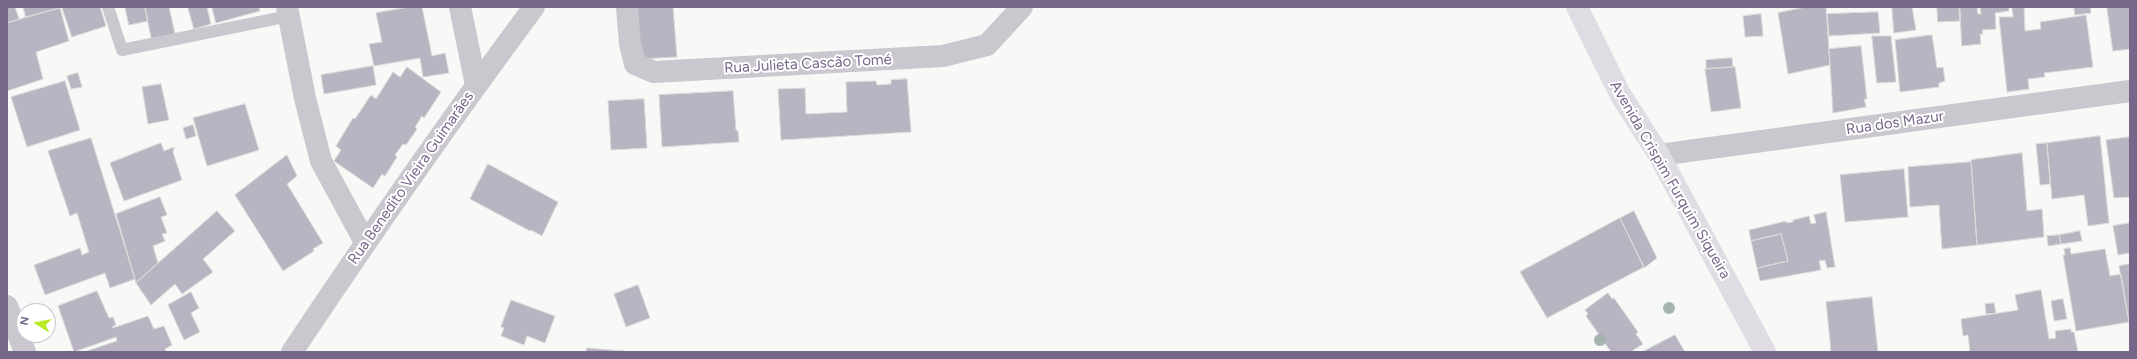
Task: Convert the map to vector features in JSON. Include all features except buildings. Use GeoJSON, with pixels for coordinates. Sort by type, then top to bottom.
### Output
{"type":"FeatureCollection","features":[{"type":"Feature","properties":{"kind":"main road","name":"Avenida Crispim Furquim Siqueira"},"geometry":{"type":"LineString","coordinates":[[1577,7],[1620,94],[1659,156],[1766,352]]}},
{"type":"Feature","properties":{"kind":"street"},"geometry":{"type":"LineString","coordinates":[[460,7],[476,85]]}},
{"type":"Feature","properties":{"kind":"street","name":"Rua Benedito Vieira Guimarães"},"geometry":{"type":"LineString","coordinates":[[292,352],[365,242],[476,85],[534,7]]}},
{"type":"Feature","properties":{"kind":"street","name":"Rua Julieta Cascão Tomé"},"geometry":{"type":"LineString","coordinates":[[627,7],[630,44],[635,64],[654,72],[943,56],[987,45],[1022,7]]}},
{"type":"Feature","properties":{"kind":"street"},"geometry":{"type":"LineString","coordinates":[[288,12],[305,98],[321,161],[365,242]]}},
{"type":"Feature","properties":{"kind":"street","name":"Rua dos Mazur"},"geometry":{"type":"LineString","coordinates":[[1659,156],[2130,91]]}},
{"type":"Feature","properties":{"kind":"street"},"geometry":{"type":"LineString","coordinates":[[7,306],[25,352]]}},
{"type":"Feature","properties":{"kind":"lane"},"geometry":{"type":"LineString","coordinates":[[108,7],[122,50],[288,12]]}}]}
